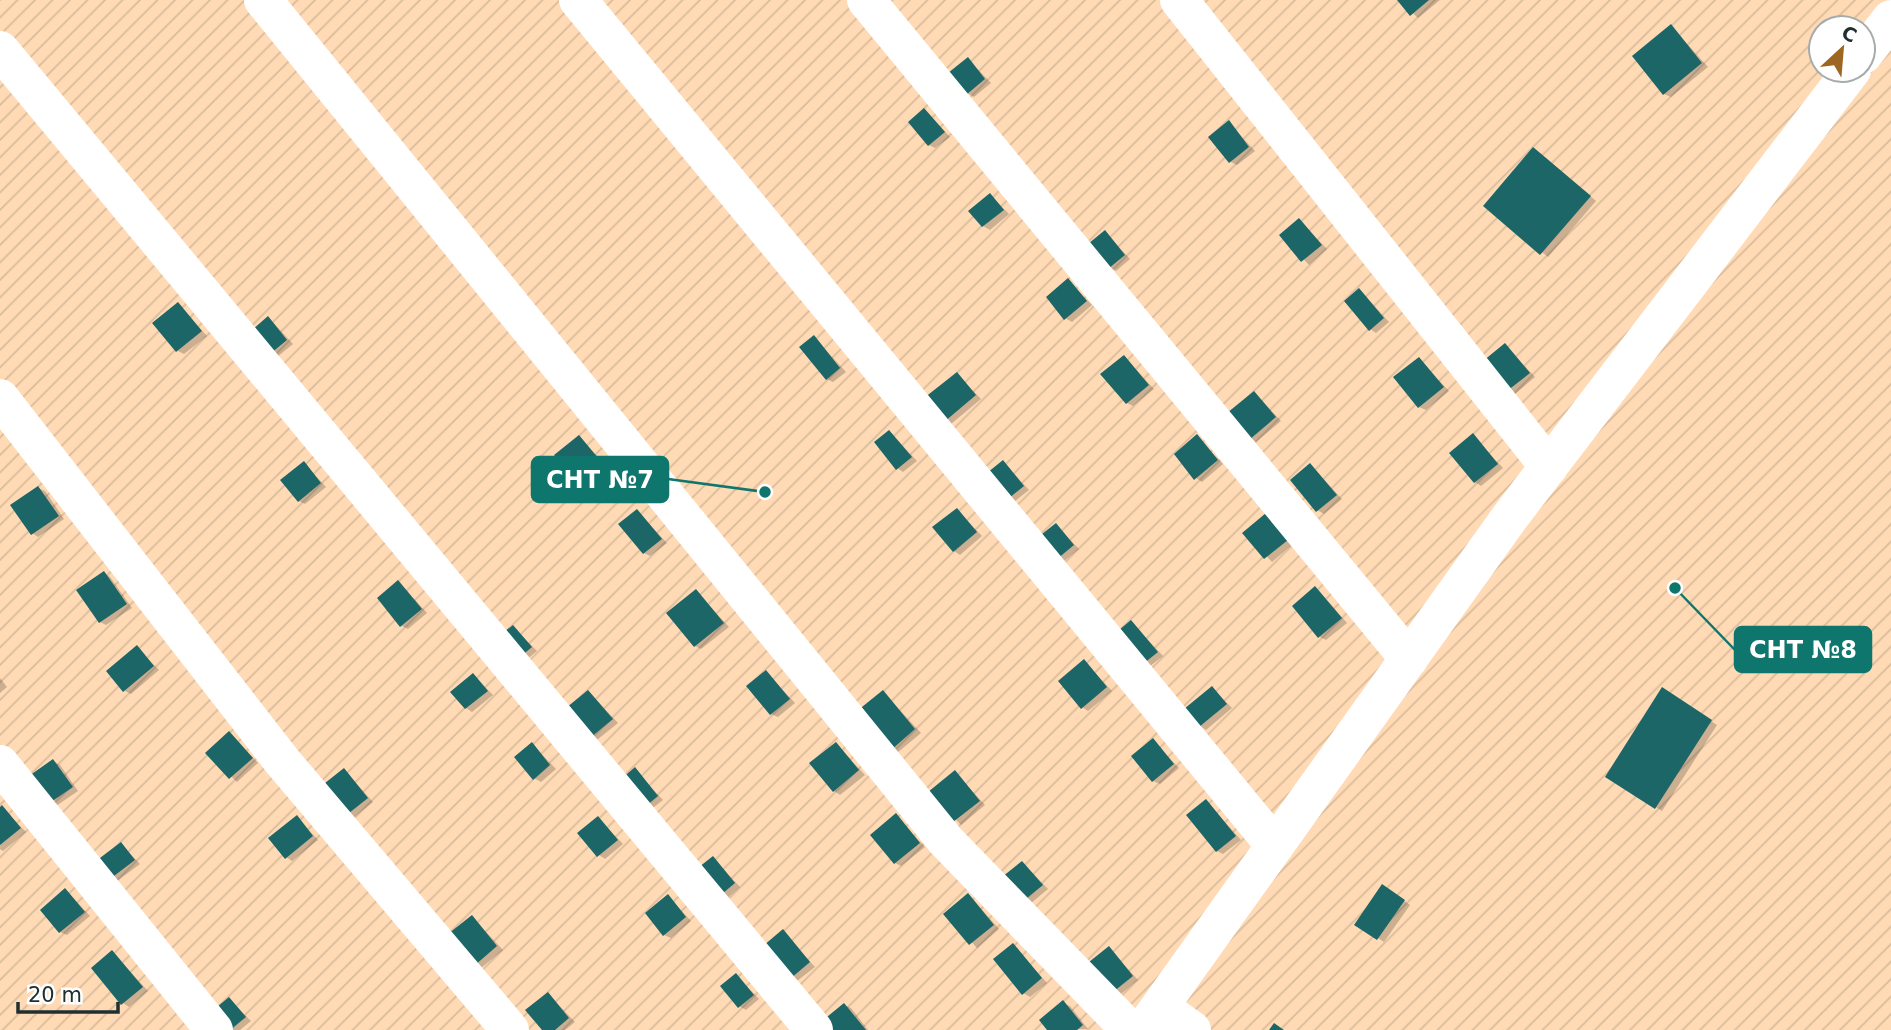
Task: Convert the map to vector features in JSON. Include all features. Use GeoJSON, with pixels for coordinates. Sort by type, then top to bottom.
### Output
{"type":"FeatureCollection","features":[{"type":"Feature","properties":{"kind":"street"},"geometry":{"type":"LineString","coordinates":[[263,0],[946,841],[1130,1030]]}},
{"type":"Feature","properties":{"kind":"street"},"geometry":{"type":"LineString","coordinates":[[578,0],[1275,846]]}},
{"type":"Feature","properties":{"kind":"street"},"geometry":{"type":"LineString","coordinates":[[866,0],[1409,659]]}},
{"type":"Feature","properties":{"kind":"street"},"geometry":{"type":"LineString","coordinates":[[1179,0],[1549,467]]}},
{"type":"Feature","properties":{"kind":"street"},"geometry":{"type":"LineString","coordinates":[[1877,37],[1891,19]]}},
{"type":"Feature","properties":{"kind":"street"},"geometry":{"type":"LineString","coordinates":[[0,50],[814,1030]]}},
{"type":"Feature","properties":{"kind":"street"},"geometry":{"type":"LineString","coordinates":[[1192,1030],[1152,1018],[1549,467],[1841,84]]}},
{"type":"Feature","properties":{"kind":"street"},"geometry":{"type":"LineString","coordinates":[[0,398],[282,761],[510,1030]]}},
{"type":"Feature","properties":{"kind":"street"},"geometry":{"type":"LineString","coordinates":[[0,764],[214,1030]]}},
{"type":"Feature","properties":{"kind":"shaded area"},"geometry":{"type":"Polygon","coordinates":[[[0,0],[1891,0],[1891,1030],[0,1030],[0,0]]]}},
{"type":"Feature","properties":{"kind":"building"},"geometry":{"type":"Polygon","coordinates":[[[1397,0],[1429,0],[1410,16],[1397,0]]]}},
{"type":"Feature","properties":{"kind":"building"},"geometry":{"type":"Polygon","coordinates":[[[1671,24],[1702,63],[1663,95],[1632,56],[1671,24]]]}},
{"type":"Feature","properties":{"kind":"building"},"geometry":{"type":"Polygon","coordinates":[[[968,57],[985,79],[966,95],[948,73],[968,57]]]}},
{"type":"Feature","properties":{"kind":"building"},"geometry":{"type":"Polygon","coordinates":[[[924,108],[945,132],[928,146],[908,122],[924,108]]]}},
{"type":"Feature","properties":{"kind":"building"},"geometry":{"type":"Polygon","coordinates":[[[1229,120],[1249,147],[1229,163],[1208,137],[1229,120]]]}},
{"type":"Feature","properties":{"kind":"building"},"geometry":{"type":"Polygon","coordinates":[[[1533,147],[1591,196],[1540,255],[1483,206],[1533,147]]]}},
{"type":"Feature","properties":{"kind":"building"},"geometry":{"type":"Polygon","coordinates":[[[990,193],[1004,210],[982,227],[968,211],[990,193]]]}},
{"type":"Feature","properties":{"kind":"building"},"geometry":{"type":"Polygon","coordinates":[[[1299,218],[1322,245],[1301,262],[1279,235],[1299,218]]]}},
{"type":"Feature","properties":{"kind":"building"},"geometry":{"type":"Polygon","coordinates":[[[1105,230],[1125,255],[1108,269],[1088,244],[1105,230]]]}},
{"type":"Feature","properties":{"kind":"building"},"geometry":{"type":"Polygon","coordinates":[[[1068,278],[1087,301],[1064,320],[1046,297],[1068,278]]]}},
{"type":"Feature","properties":{"kind":"building"},"geometry":{"type":"Polygon","coordinates":[[[1359,288],[1384,318],[1369,331],[1344,301],[1359,288]]]}},
{"type":"Feature","properties":{"kind":"building"},"geometry":{"type":"Polygon","coordinates":[[[178,302],[202,331],[176,352],[152,323],[178,302]]]}},
{"type":"Feature","properties":{"kind":"building"},"geometry":{"type":"Polygon","coordinates":[[[268,316],[287,340],[270,354],[251,331],[268,316]]]}},
{"type":"Feature","properties":{"kind":"building"},"geometry":{"type":"Polygon","coordinates":[[[814,335],[840,368],[826,380],[799,347],[814,335]]]}},
{"type":"Feature","properties":{"kind":"building"},"geometry":{"type":"Polygon","coordinates":[[[1505,343],[1530,373],[1507,391],[1483,361],[1505,343]]]}},
{"type":"Feature","properties":{"kind":"building"},"geometry":{"type":"Polygon","coordinates":[[[1124,355],[1149,385],[1126,404],[1100,374],[1124,355]]]}},
{"type":"Feature","properties":{"kind":"building"},"geometry":{"type":"Polygon","coordinates":[[[1419,357],[1444,387],[1418,408],[1393,377],[1419,357]]]}},
{"type":"Feature","properties":{"kind":"building"},"geometry":{"type":"Polygon","coordinates":[[[957,372],[976,395],[944,422],[924,398],[957,372]]]}},
{"type":"Feature","properties":{"kind":"building"},"geometry":{"type":"Polygon","coordinates":[[[1254,391],[1276,417],[1249,440],[1227,413],[1254,391]]]}},
{"type":"Feature","properties":{"kind":"building"},"geometry":{"type":"Polygon","coordinates":[[[889,430],[912,457],[896,470],[874,442],[889,430]]]}},
{"type":"Feature","properties":{"kind":"building"},"geometry":{"type":"Polygon","coordinates":[[[1473,433],[1498,464],[1474,483],[1449,453],[1473,433]]]}},
{"type":"Feature","properties":{"kind":"building"},"geometry":{"type":"Polygon","coordinates":[[[1197,434],[1218,460],[1194,480],[1174,454],[1197,434]]]}},
{"type":"Feature","properties":{"kind":"building"},"geometry":{"type":"Polygon","coordinates":[[[579,435],[598,458],[573,478],[554,455],[579,435]]]}},
{"type":"Feature","properties":{"kind":"building"},"geometry":{"type":"Polygon","coordinates":[[[1003,460],[1024,486],[1003,503],[982,477],[1003,460]]]}},
{"type":"Feature","properties":{"kind":"building"},"geometry":{"type":"Polygon","coordinates":[[[304,461],[321,483],[298,502],[280,480],[304,461]]]}},
{"type":"Feature","properties":{"kind":"building"},"geometry":{"type":"Polygon","coordinates":[[[1310,463],[1337,495],[1316,512],[1290,480],[1310,463]]]}},
{"type":"Feature","properties":{"kind":"building"},"geometry":{"type":"Polygon","coordinates":[[[38,486],[59,516],[31,535],[10,505],[38,486]]]}},
{"type":"Feature","properties":{"kind":"building"},"geometry":{"type":"Polygon","coordinates":[[[957,508],[977,532],[953,552],[932,527],[957,508]]]}},
{"type":"Feature","properties":{"kind":"building"},"geometry":{"type":"Polygon","coordinates":[[[637,509],[662,539],[643,554],[618,524],[637,509]]]}},
{"type":"Feature","properties":{"kind":"building"},"geometry":{"type":"Polygon","coordinates":[[[1266,513],[1288,540],[1264,559],[1242,533],[1266,513]]]}},
{"type":"Feature","properties":{"kind":"building"},"geometry":{"type":"Polygon","coordinates":[[[1056,523],[1074,545],[1051,564],[1032,542],[1056,523]]]}},
{"type":"Feature","properties":{"kind":"building"},"geometry":{"type":"Polygon","coordinates":[[[104,571],[127,604],[99,623],[76,590],[104,571]]]}},
{"type":"Feature","properties":{"kind":"building"},"geometry":{"type":"Polygon","coordinates":[[[398,580],[422,609],[400,627],[377,598],[398,580]]]}},
{"type":"Feature","properties":{"kind":"building"},"geometry":{"type":"Polygon","coordinates":[[[1315,586],[1342,618],[1318,638],[1292,606],[1315,586]]]}},
{"type":"Feature","properties":{"kind":"building"},"geometry":{"type":"Polygon","coordinates":[[[696,589],[724,623],[694,647],[666,613],[696,589]]]}},
{"type":"Feature","properties":{"kind":"building"},"geometry":{"type":"Polygon","coordinates":[[[1131,620],[1158,652],[1138,668],[1112,636],[1131,620]]]}},
{"type":"Feature","properties":{"kind":"building"},"geometry":{"type":"Polygon","coordinates":[[[513,625],[532,647],[514,662],[495,639],[513,625]]]}},
{"type":"Feature","properties":{"kind":"building"},"geometry":{"type":"Polygon","coordinates":[[[137,645],[154,666],[123,692],[106,671],[137,645]]]}},
{"type":"Feature","properties":{"kind":"building"},"geometry":{"type":"Polygon","coordinates":[[[1084,659],[1107,687],[1081,709],[1058,681],[1084,659]]]}},
{"type":"Feature","properties":{"kind":"building"},"geometry":{"type":"Polygon","coordinates":[[[766,670],[790,699],[770,715],[746,686],[766,670]]]}},
{"type":"Feature","properties":{"kind":"building"},"geometry":{"type":"Polygon","coordinates":[[[473,673],[488,691],[465,709],[450,692],[473,673]]]}},
{"type":"Feature","properties":{"kind":"building"},"geometry":{"type":"Polygon","coordinates":[[[1212,686],[1227,704],[1199,727],[1184,709],[1212,686]]]}},
{"type":"Feature","properties":{"kind":"building"},"geometry":{"type":"Polygon","coordinates":[[[1662,687],[1712,720],[1655,809],[1605,777],[1662,687]]]}},
{"type":"Feature","properties":{"kind":"building"},"geometry":{"type":"Polygon","coordinates":[[[588,690],[613,719],[585,742],[561,712],[588,690]]]}},
{"type":"Feature","properties":{"kind":"building"},"geometry":{"type":"Polygon","coordinates":[[[883,690],[915,729],[890,751],[857,711],[883,690]]]}},
{"type":"Feature","properties":{"kind":"building"},"geometry":{"type":"Polygon","coordinates":[[[229,731],[253,758],[229,779],[205,753],[229,731]]]}},
{"type":"Feature","properties":{"kind":"building"},"geometry":{"type":"Polygon","coordinates":[[[1153,738],[1174,764],[1152,782],[1131,756],[1153,738]]]}},
{"type":"Feature","properties":{"kind":"building"},"geometry":{"type":"Polygon","coordinates":[[[532,742],[550,765],[533,780],[514,757],[532,742]]]}},
{"type":"Feature","properties":{"kind":"building"},"geometry":{"type":"Polygon","coordinates":[[[836,742],[859,770],[833,792],[809,763],[836,742]]]}},
{"type":"Feature","properties":{"kind":"building"},"geometry":{"type":"Polygon","coordinates":[[[53,759],[73,787],[48,804],[29,776],[53,759]]]}},
{"type":"Feature","properties":{"kind":"building"},"geometry":{"type":"Polygon","coordinates":[[[635,767],[658,796],[642,809],[619,781],[635,767]]]}},
{"type":"Feature","properties":{"kind":"building"},"geometry":{"type":"Polygon","coordinates":[[[344,768],[368,798],[344,817],[320,787],[344,768]]]}},
{"type":"Feature","properties":{"kind":"building"},"geometry":{"type":"Polygon","coordinates":[[[955,770],[980,801],[953,822],[928,792],[955,770]]]}},
{"type":"Feature","properties":{"kind":"building"},"geometry":{"type":"Polygon","coordinates":[[[1206,799],[1236,836],[1216,852],[1186,815],[1206,799]]]}},
{"type":"Feature","properties":{"kind":"building"},"geometry":{"type":"Polygon","coordinates":[[[2,805],[21,828],[0,845],[0,807],[2,805]]]}},
{"type":"Feature","properties":{"kind":"building"},"geometry":{"type":"Polygon","coordinates":[[[896,813],[920,843],[894,864],[870,835],[896,813]]]}},
{"type":"Feature","properties":{"kind":"building"},"geometry":{"type":"Polygon","coordinates":[[[297,815],[313,836],[285,859],[268,838],[297,815]]]}},
{"type":"Feature","properties":{"kind":"building"},"geometry":{"type":"Polygon","coordinates":[[[598,816],[618,840],[597,857],[577,833],[598,816]]]}},
{"type":"Feature","properties":{"kind":"building"},"geometry":{"type":"Polygon","coordinates":[[[121,842],[135,860],[110,879],[96,861],[121,842]]]}},
{"type":"Feature","properties":{"kind":"building"},"geometry":{"type":"Polygon","coordinates":[[[713,856],[735,883],[716,899],[694,871],[713,856]]]}},
{"type":"Feature","properties":{"kind":"building"},"geometry":{"type":"Polygon","coordinates":[[[1022,861],[1043,885],[1022,902],[1002,877],[1022,861]]]}},
{"type":"Feature","properties":{"kind":"building"},"geometry":{"type":"Polygon","coordinates":[[[1382,884],[1405,900],[1377,940],[1354,925],[1382,884]]]}},
{"type":"Feature","properties":{"kind":"building"},"geometry":{"type":"Polygon","coordinates":[[[65,888],[85,912],[59,933],[40,910],[65,888]]]}},
{"type":"Feature","properties":{"kind":"building"},"geometry":{"type":"Polygon","coordinates":[[[968,893],[994,925],[969,945],[943,914],[968,893]]]}},
{"type":"Feature","properties":{"kind":"building"},"geometry":{"type":"Polygon","coordinates":[[[668,894],[686,917],[663,936],[645,913],[668,894]]]}},
{"type":"Feature","properties":{"kind":"building"},"geometry":{"type":"Polygon","coordinates":[[[472,915],[497,946],[474,966],[448,934],[472,915]]]}},
{"type":"Feature","properties":{"kind":"building"},"geometry":{"type":"Polygon","coordinates":[[[783,929],[810,962],[790,979],[763,946],[783,929]]]}},
{"type":"Feature","properties":{"kind":"building"},"geometry":{"type":"Polygon","coordinates":[[[1013,943],[1042,978],[1022,995],[993,959],[1013,943]]]}},
{"type":"Feature","properties":{"kind":"building"},"geometry":{"type":"Polygon","coordinates":[[[1109,946],[1133,976],[1108,996],[1084,966],[1109,946]]]}},
{"type":"Feature","properties":{"kind":"building"},"geometry":{"type":"Polygon","coordinates":[[[112,950],[143,987],[121,1005],[91,968],[112,950]]]}},
{"type":"Feature","properties":{"kind":"building"},"geometry":{"type":"Polygon","coordinates":[[[736,973],[754,995],[738,1008],[720,986],[736,973]]]}},
{"type":"Feature","properties":{"kind":"building"},"geometry":{"type":"Polygon","coordinates":[[[548,992],[569,1018],[555,1030],[542,1030],[525,1010],[548,992]]]}},
{"type":"Feature","properties":{"kind":"building"},"geometry":{"type":"Polygon","coordinates":[[[229,997],[246,1017],[230,1030],[211,1012],[229,997]]]}},
{"type":"Feature","properties":{"kind":"building"},"geometry":{"type":"Polygon","coordinates":[[[1063,1000],[1083,1025],[1077,1030],[1047,1030],[1039,1020],[1063,1000]]]}},
{"type":"Feature","properties":{"kind":"building"},"geometry":{"type":"Polygon","coordinates":[[[844,1003],[866,1030],[829,1030],[822,1021],[844,1003]]]}},
{"type":"Feature","properties":{"kind":"building"},"geometry":{"type":"Polygon","coordinates":[[[1274,1023],[1284,1030],[1269,1030],[1274,1023]]]}},
{"type":"Feature","properties":{"kind":"place","name":"СНТ №7"},"geometry":{"type":"Point","coordinates":[765,492]}},
{"type":"Feature","properties":{"kind":"place","name":"СНТ №8"},"geometry":{"type":"Point","coordinates":[1675,588]}}]}
